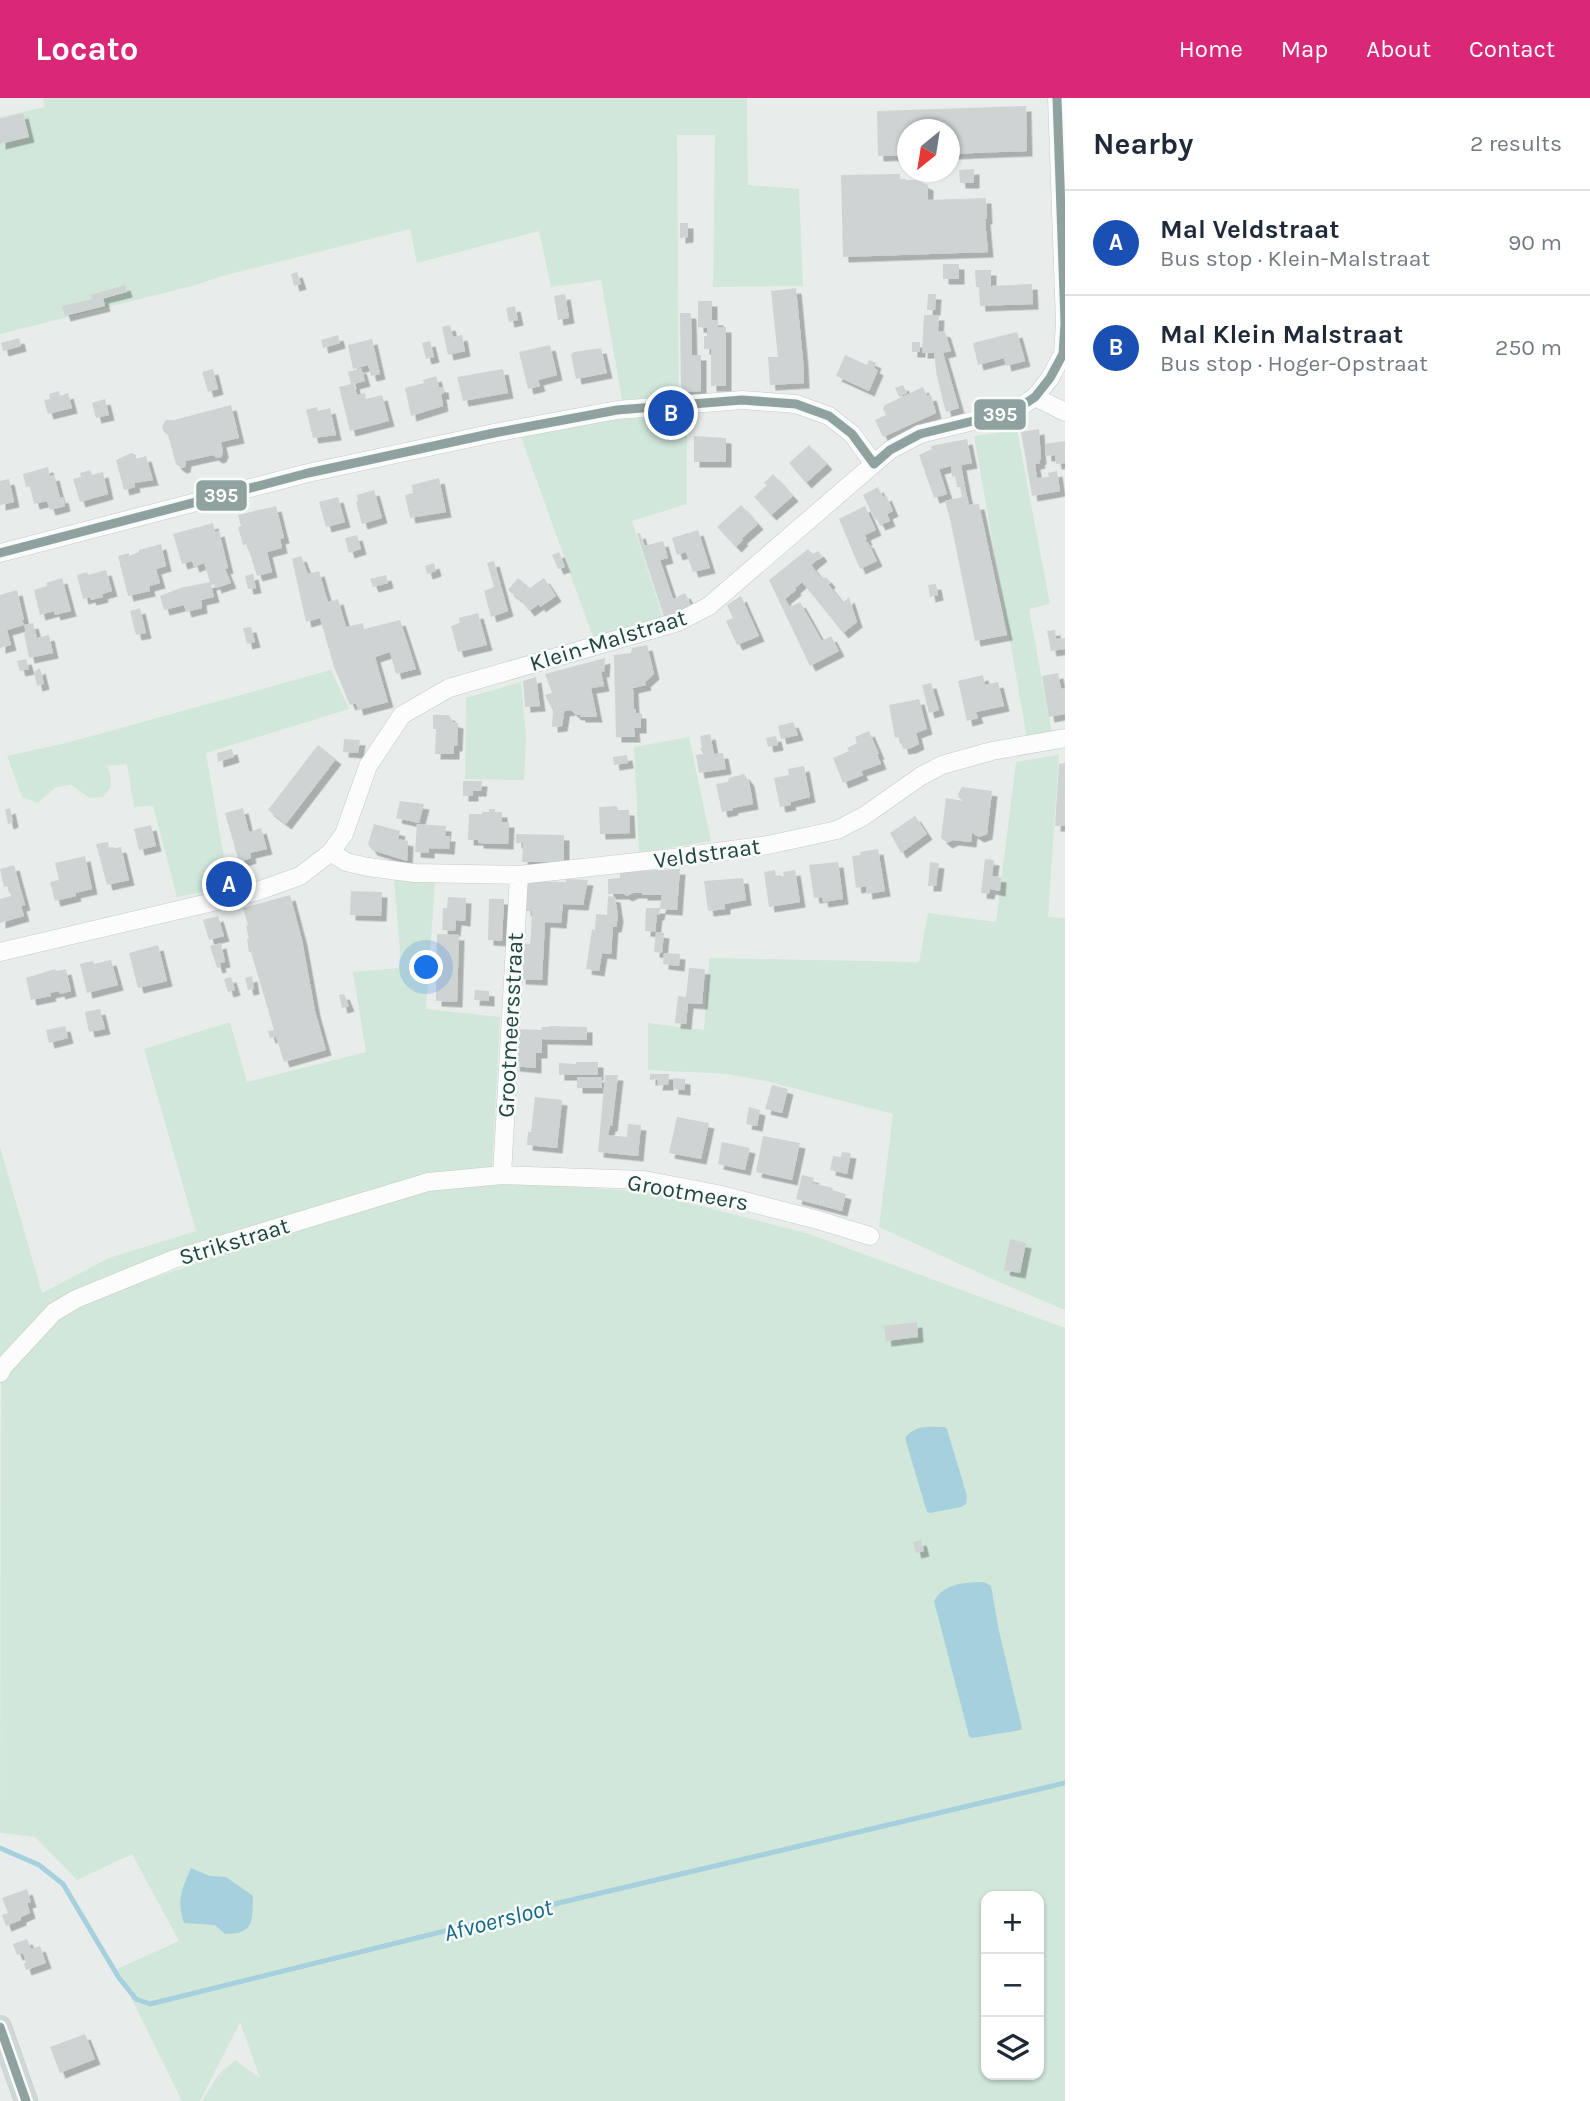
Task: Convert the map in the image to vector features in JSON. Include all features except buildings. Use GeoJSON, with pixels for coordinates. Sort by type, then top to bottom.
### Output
{"type":"FeatureCollection","features":[{"type":"Feature","properties":{"kind":"main road"},"geometry":{"type":"LineString","coordinates":[[0,2027],[26,2101]]}},
{"type":"Feature","properties":{"kind":"street","name":"Klein-Malstraat"},"geometry":{"type":"LineString","coordinates":[[0,952],[255,892],[300,876],[331,852],[344,834],[368,766],[402,715],[449,688],[678,622],[709,606],[890,450],[920,434],[1014,411],[1035,397],[1050,378],[1063,354],[1065,323],[1057,98]]}},
{"type":"Feature","properties":{"kind":"street"},"geometry":{"type":"LineString","coordinates":[[1035,397],[1065,412]]}},
{"type":"Feature","properties":{"kind":"street"},"geometry":{"type":"LineString","coordinates":[[0,553],[308,473],[617,410],[742,400],[796,404],[829,416],[852,434],[874,464]]}},
{"type":"Feature","properties":{"kind":"street","name":"Veldstraat"},"geometry":{"type":"LineString","coordinates":[[331,852],[346,863],[414,873],[519,875],[768,845],[837,830],[864,816],[921,776],[942,765],[992,751],[1065,738]]}},
{"type":"Feature","properties":{"kind":"street","name":"Grootmeersstraat"},"geometry":{"type":"LineString","coordinates":[[502,1175],[519,875]]}},
{"type":"Feature","properties":{"kind":"street","name":"Grootmeers"},"geometry":{"type":"LineString","coordinates":[[502,1175],[645,1180],[717,1194],[870,1236]]}},
{"type":"Feature","properties":{"kind":"street","name":"Strikstraat"},"geometry":{"type":"LineString","coordinates":[[0,1373],[54,1312],[76,1299],[174,1259],[429,1182],[502,1175]]}},
{"type":"Feature","properties":{"kind":"green space"},"geometry":{"type":"Polygon","coordinates":[[[43,98],[747,98],[748,185],[799,189],[803,286],[713,287],[715,135],[677,135],[679,398],[622,400],[601,280],[551,287],[539,231],[417,263],[410,229],[0,334],[0,117],[45,107],[43,98]]]}},
{"type":"Feature","properties":{"kind":"green space"},"geometry":{"type":"Polygon","coordinates":[[[687,415],[687,504],[632,521],[663,618],[593,637],[521,437],[613,420],[687,415]]]}},
{"type":"Feature","properties":{"kind":"green space"},"geometry":{"type":"Polygon","coordinates":[[[1017,430],[1050,604],[1029,609],[1052,734],[1027,738],[974,436],[1017,430]]]}},
{"type":"Feature","properties":{"kind":"green space"},"geometry":{"type":"Polygon","coordinates":[[[331,670],[349,709],[206,753],[229,887],[177,897],[153,806],[134,807],[127,764],[107,766],[111,787],[103,797],[90,798],[71,785],[56,787],[38,803],[22,797],[7,756],[70,742],[331,670]]]}},
{"type":"Feature","properties":{"kind":"green space"},"geometry":{"type":"Polygon","coordinates":[[[521,682],[526,736],[524,780],[465,779],[466,698],[521,682]]]}},
{"type":"Feature","properties":{"kind":"green space"},"geometry":{"type":"Polygon","coordinates":[[[689,737],[711,841],[639,853],[634,747],[689,737]]]}},
{"type":"Feature","properties":{"kind":"green space"},"geometry":{"type":"Polygon","coordinates":[[[1059,755],[1048,917],[1065,918],[1065,1310],[879,1227],[893,1114],[766,1081],[728,1074],[648,1070],[648,1023],[704,1030],[709,958],[919,962],[928,913],[996,922],[1016,762],[1059,755]]]}},
{"type":"Feature","properties":{"kind":"green space"},"geometry":{"type":"Polygon","coordinates":[[[394,879],[435,882],[426,1009],[500,1017],[492,1169],[144,1262],[86,1285],[47,1309],[0,1358],[0,1147],[42,1293],[109,1258],[196,1231],[144,1049],[230,1022],[247,1082],[366,1052],[353,972],[399,968],[394,879]]]}},
{"type":"Feature","properties":{"kind":"green space"},"geometry":{"type":"Polygon","coordinates":[[[507,1182],[647,1192],[809,1234],[1065,1328],[1065,2101],[202,2101],[219,2074],[235,2060],[260,2078],[240,2022],[200,2101],[182,2101],[117,1969],[179,1941],[132,1854],[77,1880],[35,1837],[0,1833],[1,1379],[60,1315],[98,1297],[305,1226],[434,1188],[507,1182]]]}},
{"type":"Feature","properties":{"kind":"water"},"geometry":{"type":"Polygon","coordinates":[[[945,1427],[967,1496],[966,1504],[930,1513],[927,1512],[905,1438],[918,1428],[945,1427]]]}},
{"type":"Feature","properties":{"kind":"water"},"geometry":{"type":"Polygon","coordinates":[[[984,1582],[991,1586],[1022,1728],[972,1738],[969,1736],[934,1601],[950,1587],[984,1582]]]}},
{"type":"Feature","properties":{"kind":"water"},"geometry":{"type":"Polygon","coordinates":[[[191,1868],[210,1876],[226,1877],[253,1896],[252,1919],[247,1929],[225,1934],[215,1925],[184,1923],[180,1908],[181,1895],[191,1868]]]}},
{"type":"Feature","properties":{"kind":"waterway","name":"Afvoersloot"},"geometry":{"type":"LineString","coordinates":[[0,1848],[39,1865],[63,1884],[119,1978],[136,1999],[150,2004],[546,1906],[1065,1783]]}},
{"type":"Feature","properties":{"kind":"transit line","name":"395"},"geometry":{"type":"LineString","coordinates":[[874,464],[890,450],[920,434],[1014,411],[1035,397],[1050,378],[1063,354],[1065,323],[1057,98]]}},
{"type":"Feature","properties":{"kind":"transit line","name":"395"},"geometry":{"type":"LineString","coordinates":[[0,553],[308,473],[617,410],[742,400],[796,404],[829,416],[852,434],[874,464]]}},
{"type":"Feature","properties":{"kind":"transit line","name":"395"},"geometry":{"type":"LineString","coordinates":[[0,2027],[26,2101]]}},
{"type":"Feature","properties":{"kind":"place","name":"Mal Klein Malstraat"},"geometry":{"type":"Point","coordinates":[671,413]}},
{"type":"Feature","properties":{"kind":"place","name":"Mal Veldstraat"},"geometry":{"type":"Point","coordinates":[229,884]}}]}
